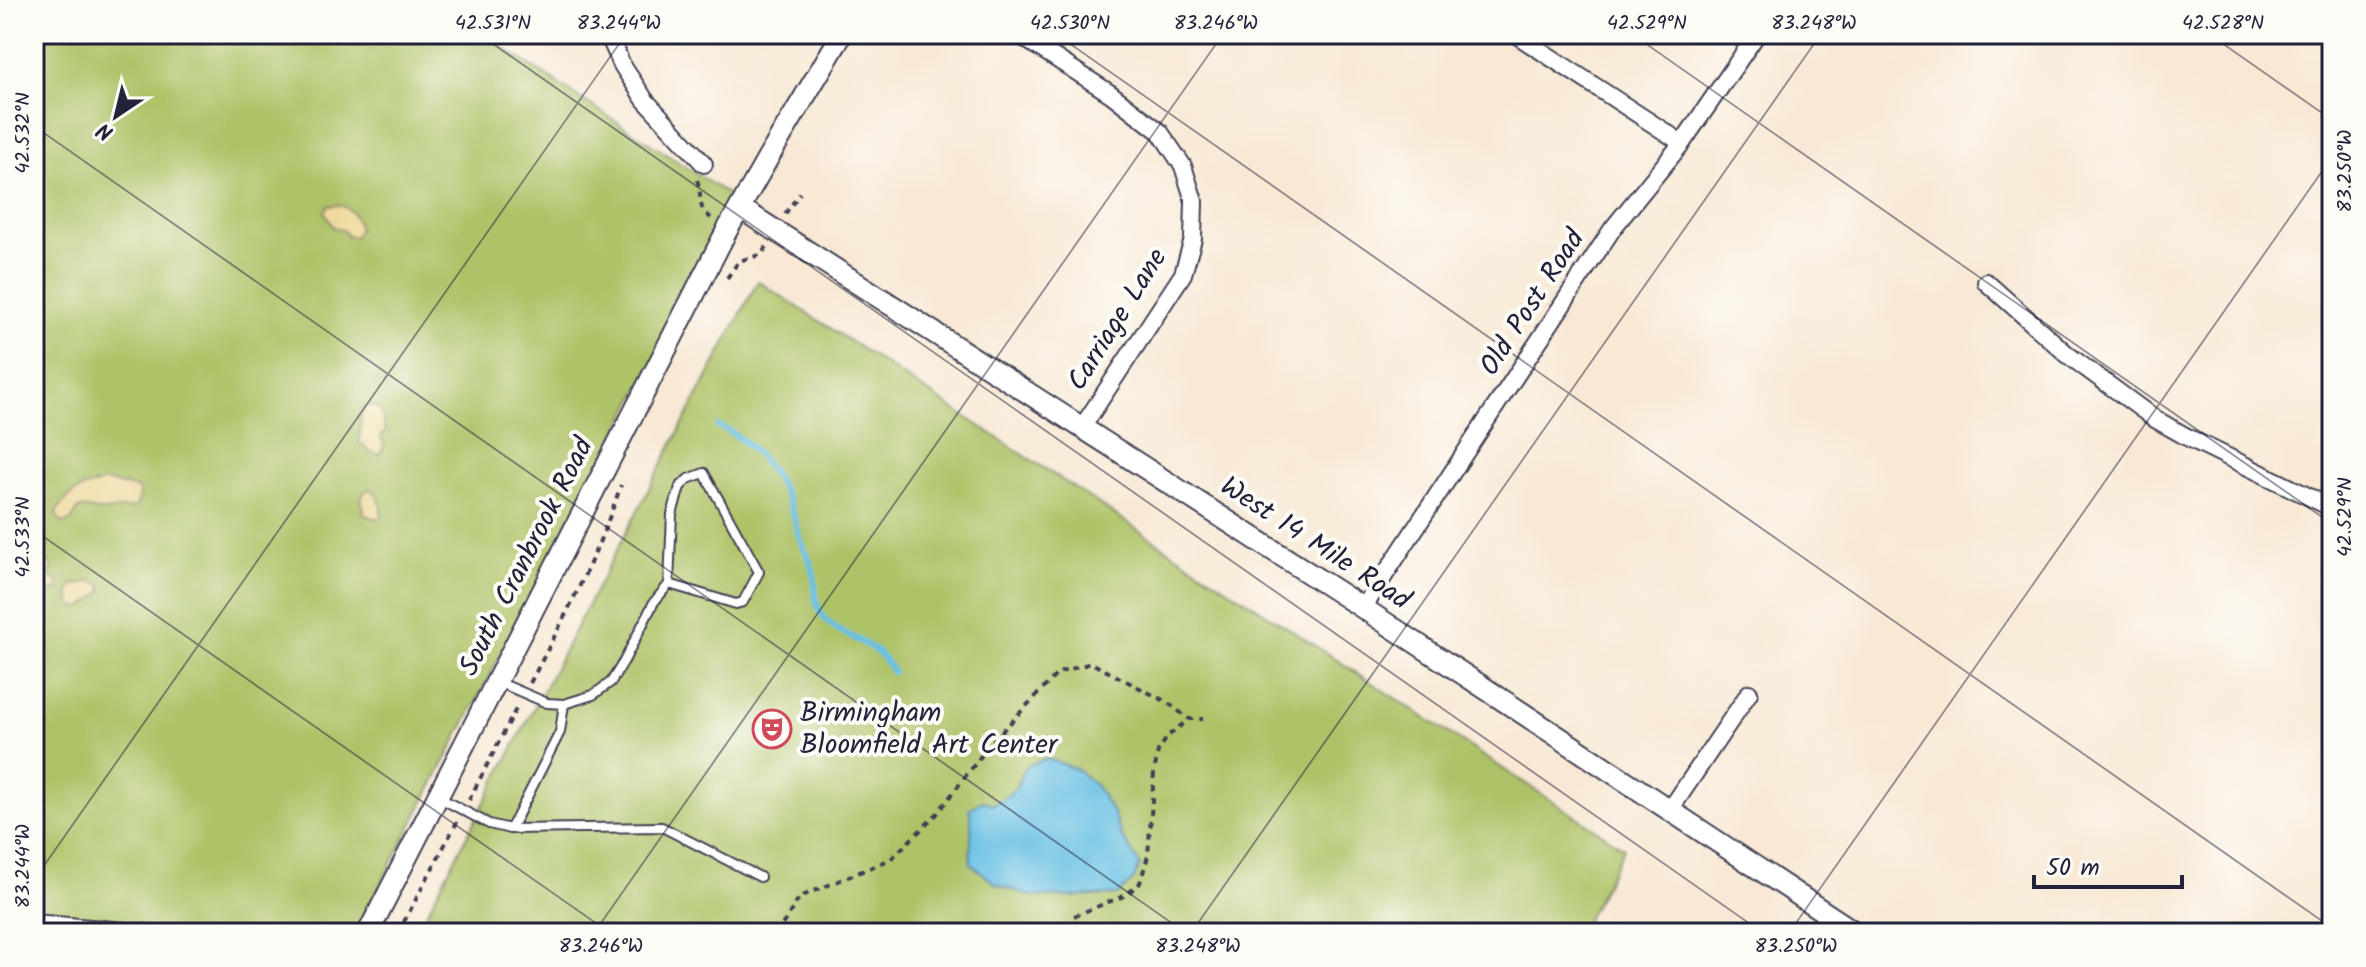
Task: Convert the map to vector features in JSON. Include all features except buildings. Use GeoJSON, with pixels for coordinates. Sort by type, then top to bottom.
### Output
{"type":"FeatureCollection","features":[{"type":"Feature","properties":{"kind":"street"},"geometry":{"type":"LineString","coordinates":[[608,34],[622,65],[645,100],[704,164]]}},
{"type":"Feature","properties":{"kind":"street","name":"South Cranbrook Road"},"geometry":{"type":"LineString","coordinates":[[368,933],[726,232],[842,34]]}},
{"type":"Feature","properties":{"kind":"street","name":"Carriage Lane"},"geometry":{"type":"LineString","coordinates":[[1018,34],[1111,94],[1160,132],[1183,166],[1194,201],[1193,239],[1183,274],[1083,426]]}},
{"type":"Feature","properties":{"kind":"street"},"geometry":{"type":"LineString","coordinates":[[1515,34],[1682,143]]}},
{"type":"Feature","properties":{"kind":"street","name":"Old Post Road"},"geometry":{"type":"LineString","coordinates":[[1363,608],[1599,249],[1682,143],[1757,34]]}},
{"type":"Feature","properties":{"kind":"street","name":"West 14 Mile Road"},"geometry":{"type":"LineString","coordinates":[[740,208],[1083,426],[1856,933]]}},
{"type":"Feature","properties":{"kind":"street"},"geometry":{"type":"LineString","coordinates":[[1986,282],[2087,370],[2155,419],[2332,508]]}},
{"type":"Feature","properties":{"kind":"street"},"geometry":{"type":"LineString","coordinates":[[1670,810],[1749,693]]}},
{"type":"Feature","properties":{"kind":"street"},"geometry":{"type":"LineString","coordinates":[[1816,933],[1828,914]]}},
{"type":"Feature","properties":{"kind":"street"},"geometry":{"type":"LineString","coordinates":[[34,923],[147,933]]}},
{"type":"Feature","properties":{"kind":"lane"},"geometry":{"type":"LineString","coordinates":[[496,681],[547,703],[564,704],[593,695],[611,682],[654,602],[669,584],[672,514],[680,487],[688,479],[704,473],[759,572],[743,602],[736,604],[669,584]]}},
{"type":"Feature","properties":{"kind":"lane"},"geometry":{"type":"LineString","coordinates":[[510,829],[560,732],[564,704]]}},
{"type":"Feature","properties":{"kind":"lane"},"geometry":{"type":"LineString","coordinates":[[437,796],[489,824],[510,829],[662,827],[760,877]]}},
{"type":"Feature","properties":{"kind":"path"},"geometry":{"type":"LineString","coordinates":[[704,164],[696,177],[700,187],[700,206],[726,232]]}},
{"type":"Feature","properties":{"kind":"path"},"geometry":{"type":"LineString","coordinates":[[789,207],[800,193]]}},
{"type":"Feature","properties":{"kind":"path"},"geometry":{"type":"LineString","coordinates":[[725,282],[739,261],[763,254],[765,247]]}},
{"type":"Feature","properties":{"kind":"path"},"geometry":{"type":"LineString","coordinates":[[398,933],[585,578],[625,475]]}},
{"type":"Feature","properties":{"kind":"path"},"geometry":{"type":"LineString","coordinates":[[774,933],[800,897],[891,859],[937,814],[990,744],[1058,673],[1091,663],[1167,702],[1189,719],[1203,719]]}},
{"type":"Feature","properties":{"kind":"path"},"geometry":{"type":"LineString","coordinates":[[1074,916],[1126,895],[1140,883],[1148,856],[1158,751],[1168,736],[1189,719]]}},
{"type":"Feature","properties":{"kind":"green space"},"geometry":{"type":"Polygon","coordinates":[[[34,34],[482,34],[738,201],[355,933],[112,933],[34,926],[34,34]]]}},
{"type":"Feature","properties":{"kind":"green space"},"geometry":{"type":"Polygon","coordinates":[[[758,281],[1624,848],[1580,933],[416,933],[758,281]]]}},
{"type":"Feature","properties":{"kind":"sand"},"geometry":{"type":"Polygon","coordinates":[[[328,206],[347,208],[355,218],[359,230],[354,237],[333,227],[325,212],[328,206]]]}},
{"type":"Feature","properties":{"kind":"sand"},"geometry":{"type":"Polygon","coordinates":[[[371,405],[381,413],[386,431],[381,436],[384,447],[379,455],[366,450],[364,444],[359,444],[361,414],[364,408],[371,405]]]}},
{"type":"Feature","properties":{"kind":"sand"},"geometry":{"type":"Polygon","coordinates":[[[104,481],[137,488],[140,494],[137,505],[106,511],[79,508],[71,521],[63,523],[57,517],[56,512],[71,495],[104,481]]]}},
{"type":"Feature","properties":{"kind":"sand"},"geometry":{"type":"Polygon","coordinates":[[[370,489],[381,504],[381,516],[376,519],[363,514],[361,499],[370,489]]]}},
{"type":"Feature","properties":{"kind":"sand"},"geometry":{"type":"Polygon","coordinates":[[[48,561],[52,567],[50,576],[58,582],[59,591],[43,588],[37,577],[36,565],[48,561]]]}},
{"type":"Feature","properties":{"kind":"sand"},"geometry":{"type":"Polygon","coordinates":[[[93,581],[102,585],[102,592],[81,608],[72,606],[70,592],[74,584],[93,581]]]}},
{"type":"Feature","properties":{"kind":"water"},"geometry":{"type":"Polygon","coordinates":[[[1046,758],[1076,769],[1096,786],[1140,865],[1133,881],[1117,895],[1030,896],[996,884],[971,864],[969,809],[982,801],[993,804],[1006,797],[1017,786],[1024,768],[1046,758]]]}},
{"type":"Feature","properties":{"kind":"waterway"},"geometry":{"type":"LineString","coordinates":[[411,34],[414,41]]}},
{"type":"Feature","properties":{"kind":"waterway"},"geometry":{"type":"LineString","coordinates":[[718,426],[754,450],[780,485],[812,566],[816,601],[823,616],[835,627],[872,648],[893,672]]}},
{"type":"Feature","properties":{"kind":"place","name":"Birmingham Bloomfield Art Center"},"geometry":{"type":"Point","coordinates":[772,729]}}]}
